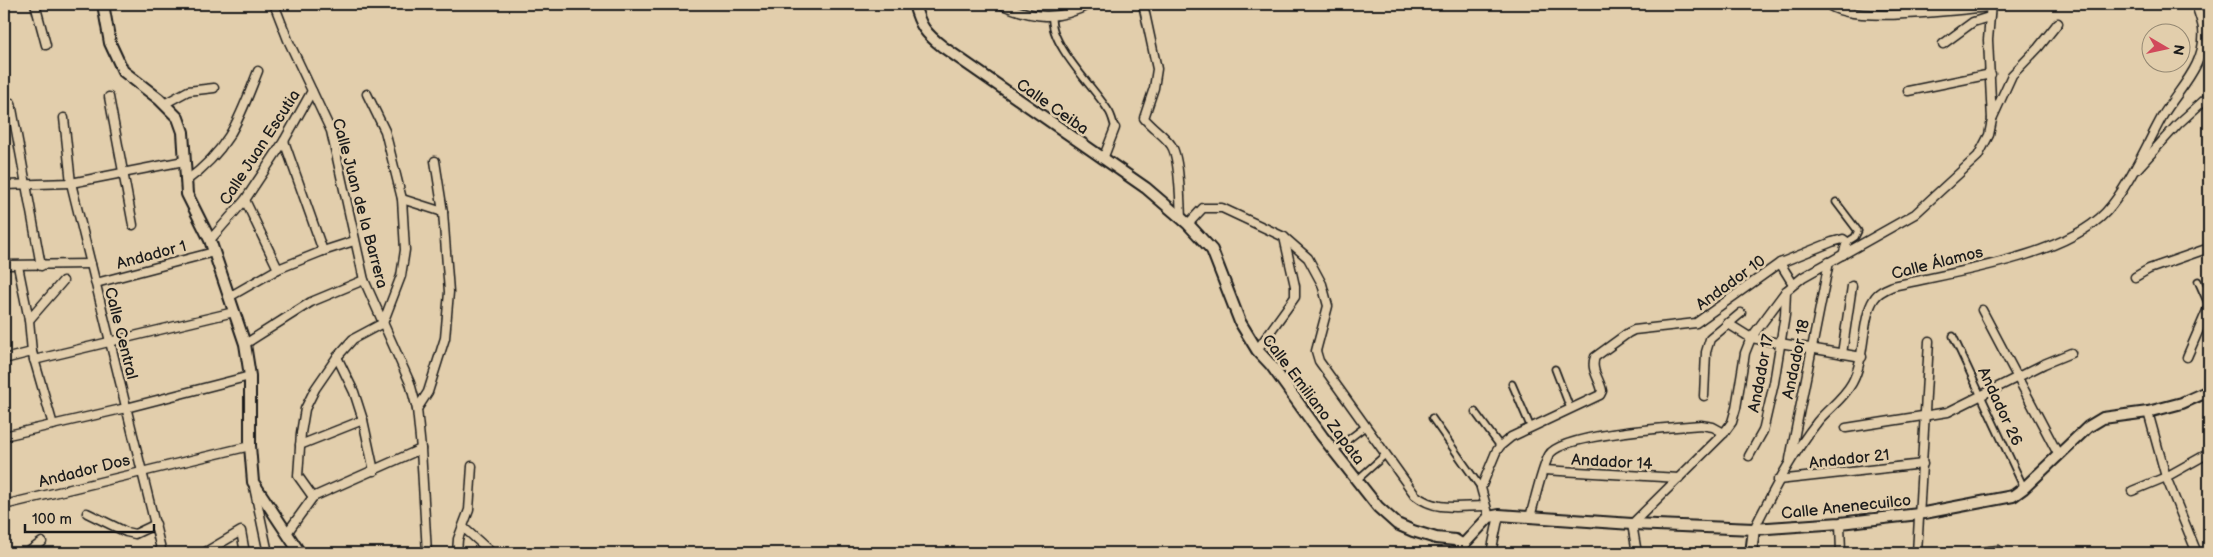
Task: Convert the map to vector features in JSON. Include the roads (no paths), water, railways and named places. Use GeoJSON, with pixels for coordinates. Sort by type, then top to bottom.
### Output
{"type":"FeatureCollection","features":[{"type":"Feature","properties":{"kind":"street"},"geometry":{"type":"LineString","coordinates":[[35,4],[46,45]]}},
{"type":"Feature","properties":{"kind":"street"},"geometry":{"type":"LineString","coordinates":[[103,4],[110,43],[123,72],[164,104],[178,118],[183,132],[187,194],[210,240],[245,344],[250,376],[250,446],[253,482],[268,553]]}},
{"type":"Feature","properties":{"kind":"street","name":"Calle Juan de la Barrera"},"geometry":{"type":"LineString","coordinates":[[274,4],[288,40],[331,131],[364,280],[410,382],[417,409],[422,449],[427,553]]}},
{"type":"Feature","properties":{"kind":"street","name":"Calle Ceiba"},"geometry":{"type":"LineString","coordinates":[[914,4],[920,23],[928,35],[1146,188],[1184,221]]}},
{"type":"Feature","properties":{"kind":"street"},"geometry":{"type":"LineString","coordinates":[[1000,4],[1023,14],[1052,17],[1075,12],[1090,4]]}},
{"type":"Feature","properties":{"kind":"street"},"geometry":{"type":"LineString","coordinates":[[1023,14],[1024,4]]}},
{"type":"Feature","properties":{"kind":"street"},"geometry":{"type":"LineString","coordinates":[[1143,4],[1157,69],[1154,88],[1144,118],[1153,129],[1162,135],[1175,152],[1184,221],[1203,208],[1212,206],[1222,208],[1284,237],[1308,258],[1322,284],[1328,306],[1316,351],[1319,361],[1415,495],[1425,503],[1436,506],[1484,506]]}},
{"type":"Feature","properties":{"kind":"street"},"geometry":{"type":"LineString","coordinates":[[2128,177],[2162,117],[2181,87],[2195,71],[2202,52],[2203,30],[2196,4]]}},
{"type":"Feature","properties":{"kind":"street"},"geometry":{"type":"LineString","coordinates":[[1637,553],[1632,524],[1724,433],[1732,422],[1745,353],[1751,338],[1786,291],[1793,284],[1829,262],[1915,214],[1978,156],[1989,135],[1992,120],[1989,17],[1991,5],[1874,15],[1843,12],[1831,6]]}},
{"type":"Feature","properties":{"kind":"street"},"geometry":{"type":"LineString","coordinates":[[1052,17],[1052,26],[1071,62],[1109,111],[1116,128],[1103,159]]}},
{"type":"Feature","properties":{"kind":"street"},"geometry":{"type":"LineString","coordinates":[[1943,44],[1973,22],[1989,17]]}},
{"type":"Feature","properties":{"kind":"street"},"geometry":{"type":"LineString","coordinates":[[1992,120],[2012,75],[2038,48],[2058,23]]}},
{"type":"Feature","properties":{"kind":"street"},"geometry":{"type":"LineString","coordinates":[[186,181],[208,163],[237,125],[258,70]]}},
{"type":"Feature","properties":{"kind":"street"},"geometry":{"type":"LineString","coordinates":[[1908,91],[1991,74]]}},
{"type":"Feature","properties":{"kind":"street"},"geometry":{"type":"LineString","coordinates":[[164,104],[188,91],[214,88]]}},
{"type":"Feature","properties":{"kind":"street","name":"Calle Juan Escutia"},"geometry":{"type":"LineString","coordinates":[[210,240],[245,200],[284,141],[312,91]]}},
{"type":"Feature","properties":{"kind":"street"},"geometry":{"type":"LineString","coordinates":[[313,497],[298,476],[305,409],[315,389],[337,357],[353,339],[383,322],[401,276],[405,250],[402,199],[385,131],[367,94]]}},
{"type":"Feature","properties":{"kind":"street"},"geometry":{"type":"LineString","coordinates":[[109,96],[132,225]]}},
{"type":"Feature","properties":{"kind":"street"},"geometry":{"type":"LineString","coordinates":[[2128,177],[2178,124],[2209,96]]}},
{"type":"Feature","properties":{"kind":"street"},"geometry":{"type":"LineString","coordinates":[[11,103],[41,266]]}},
{"type":"Feature","properties":{"kind":"street","name":"Calle Central"},"geometry":{"type":"LineString","coordinates":[[64,118],[71,184],[162,553]]}},
{"type":"Feature","properties":{"kind":"street"},"geometry":{"type":"LineString","coordinates":[[284,141],[323,251]]}},
{"type":"Feature","properties":{"kind":"street"},"geometry":{"type":"LineString","coordinates":[[417,409],[428,392],[445,338],[449,292],[443,212],[435,161]]}},
{"type":"Feature","properties":{"kind":"street"},"geometry":{"type":"LineString","coordinates":[[4,185],[71,184],[122,172],[184,162]]}},
{"type":"Feature","properties":{"kind":"street","name":"Calle Álamos"},"geometry":{"type":"LineString","coordinates":[[1754,529],[1778,480],[1789,463],[1820,419],[1838,402],[1852,384],[1862,357],[1868,314],[1874,298],[1893,286],[2027,254],[2078,235],[2091,226],[2107,210],[2128,177]]}},
{"type":"Feature","properties":{"kind":"street"},"geometry":{"type":"LineString","coordinates":[[402,199],[443,212]]}},
{"type":"Feature","properties":{"kind":"street"},"geometry":{"type":"LineString","coordinates":[[245,200],[278,269]]}},
{"type":"Feature","properties":{"kind":"street"},"geometry":{"type":"LineString","coordinates":[[1836,202],[1858,231],[1855,237],[1847,242],[1843,255]]}},
{"type":"Feature","properties":{"kind":"street","name":"Calle Emiliano Zapata"},"geometry":{"type":"LineString","coordinates":[[1184,221],[1212,250],[1240,322],[1257,350],[1271,365],[1333,451],[1378,507],[1397,524],[1424,535],[1455,540],[1464,549]]}},
{"type":"Feature","properties":{"kind":"street"},"geometry":{"type":"LineString","coordinates":[[1257,350],[1294,297],[1295,286],[1284,237]]}},
{"type":"Feature","properties":{"kind":"street","name":"Andador 10"},"geometry":{"type":"LineString","coordinates":[[1570,408],[1600,395],[1602,391],[1592,364],[1595,357],[1634,330],[1696,323],[1780,263],[1832,242],[1843,239],[1847,242]]}},
{"type":"Feature","properties":{"kind":"street"},"geometry":{"type":"LineString","coordinates":[[229,297],[278,269],[354,241]]}},
{"type":"Feature","properties":{"kind":"street"},"geometry":{"type":"LineString","coordinates":[[2135,277],[2149,269],[2209,248]]}},
{"type":"Feature","properties":{"kind":"street","name":"Andador 1"},"geometry":{"type":"LineString","coordinates":[[96,283],[214,252]]}},
{"type":"Feature","properties":{"kind":"street","name":"Andador 18"},"geometry":{"type":"LineString","coordinates":[[1789,463],[1792,438],[1829,262]]}},
{"type":"Feature","properties":{"kind":"street"},"geometry":{"type":"LineString","coordinates":[[1780,263],[1793,284]]}},
{"type":"Feature","properties":{"kind":"street"},"geometry":{"type":"LineString","coordinates":[[4,265],[91,264]]}},
{"type":"Feature","properties":{"kind":"street"},"geometry":{"type":"LineString","coordinates":[[18,266],[29,320],[33,356],[53,425]]}},
{"type":"Feature","properties":{"kind":"street"},"geometry":{"type":"LineString","coordinates":[[245,344],[311,302],[364,280]]}},
{"type":"Feature","properties":{"kind":"street"},"geometry":{"type":"LineString","coordinates":[[29,320],[63,281]]}},
{"type":"Feature","properties":{"kind":"street"},"geometry":{"type":"LineString","coordinates":[[2188,357],[2209,306],[2198,281]]}},
{"type":"Feature","properties":{"kind":"street"},"geometry":{"type":"LineString","coordinates":[[1842,354],[1852,286]]}},
{"type":"Feature","properties":{"kind":"street","name":"Andador 17"},"geometry":{"type":"LineString","coordinates":[[1748,456],[1763,431],[1780,343],[1786,291]]}},
{"type":"Feature","properties":{"kind":"street"},"geometry":{"type":"LineString","coordinates":[[1982,310],[2058,454]]}},
{"type":"Feature","properties":{"kind":"street"},"geometry":{"type":"LineString","coordinates":[[4,359],[33,356],[110,341],[234,312]]}},
{"type":"Feature","properties":{"kind":"street"},"geometry":{"type":"LineString","coordinates":[[1704,396],[1707,346],[1710,339],[1741,313]]}},
{"type":"Feature","properties":{"kind":"street"},"geometry":{"type":"LineString","coordinates":[[1727,323],[1751,338],[1862,357]]}},
{"type":"Feature","properties":{"kind":"street","name":"Andador 26"},"geometry":{"type":"LineString","coordinates":[[1953,336],[2024,488]]}},
{"type":"Feature","properties":{"kind":"street"},"geometry":{"type":"LineString","coordinates":[[1917,553],[1929,340]]}},
{"type":"Feature","properties":{"kind":"street"},"geometry":{"type":"LineString","coordinates":[[1846,428],[1948,412],[2071,353]]}},
{"type":"Feature","properties":{"kind":"street"},"geometry":{"type":"LineString","coordinates":[[337,357],[354,392],[363,420],[374,471]]}},
{"type":"Feature","properties":{"kind":"street"},"geometry":{"type":"LineString","coordinates":[[1481,488],[1500,446],[1511,437],[1570,408],[1556,369]]}},
{"type":"Feature","properties":{"kind":"street"},"geometry":{"type":"LineString","coordinates":[[4,436],[126,408],[250,376]]}},
{"type":"Feature","properties":{"kind":"street"},"geometry":{"type":"LineString","coordinates":[[1512,384],[1531,428]]}},
{"type":"Feature","properties":{"kind":"street","name":"Calle Anenecuilco"},"geometry":{"type":"LineString","coordinates":[[1494,516],[1754,529],[1840,523],[1919,514],[2013,496],[2024,488],[2088,427],[2103,418],[2148,412],[2182,403],[2209,391]]}},
{"type":"Feature","properties":{"kind":"street"},"geometry":{"type":"LineString","coordinates":[[1475,412],[1500,446]]}},
{"type":"Feature","properties":{"kind":"street"},"geometry":{"type":"LineString","coordinates":[[2148,412],[2166,477],[2197,553]]}},
{"type":"Feature","properties":{"kind":"street"},"geometry":{"type":"LineString","coordinates":[[1432,418],[1481,488],[1484,506],[1494,516],[1491,553]]}},
{"type":"Feature","properties":{"kind":"street"},"geometry":{"type":"LineString","coordinates":[[300,445],[363,420]]}},
{"type":"Feature","properties":{"kind":"street"},"geometry":{"type":"LineString","coordinates":[[1530,517],[1549,455],[1554,450],[1585,439],[1620,432],[1701,425],[1714,427],[1724,433]]}},
{"type":"Feature","properties":{"kind":"street"},"geometry":{"type":"LineString","coordinates":[[1333,451],[1366,426]]}},
{"type":"Feature","properties":{"kind":"street","name":"Andador Dos"},"geometry":{"type":"LineString","coordinates":[[4,504],[250,446]]}},
{"type":"Feature","properties":{"kind":"street"},"geometry":{"type":"LineString","coordinates":[[287,534],[313,497],[422,449]]}},
{"type":"Feature","properties":{"kind":"street"},"geometry":{"type":"LineString","coordinates":[[2132,491],[2166,477],[2209,453]]}},
{"type":"Feature","properties":{"kind":"street"},"geometry":{"type":"LineString","coordinates":[[1356,480],[1386,454]]}},
{"type":"Feature","properties":{"kind":"street","name":"Andador 21"},"geometry":{"type":"LineString","coordinates":[[1778,480],[1923,464]]}},
{"type":"Feature","properties":{"kind":"street"},"geometry":{"type":"LineString","coordinates":[[457,553],[458,540],[464,528],[469,510],[472,466]]}},
{"type":"Feature","properties":{"kind":"street","name":"Andador 14"},"geometry":{"type":"LineString","coordinates":[[1544,470],[1679,478]]}},
{"type":"Feature","properties":{"kind":"street"},"geometry":{"type":"LineString","coordinates":[[253,482],[300,553]]}},
{"type":"Feature","properties":{"kind":"street"},"geometry":{"type":"LineString","coordinates":[[87,513],[126,532],[135,534],[156,524]]}},
{"type":"Feature","properties":{"kind":"street"},"geometry":{"type":"LineString","coordinates":[[1464,549],[1494,516]]}},
{"type":"Feature","properties":{"kind":"street"},"geometry":{"type":"LineString","coordinates":[[1840,523],[1841,553]]}},
{"type":"Feature","properties":{"kind":"street"},"geometry":{"type":"LineString","coordinates":[[464,528],[492,553]]}},
{"type":"Feature","properties":{"kind":"street"},"geometry":{"type":"LineString","coordinates":[[1751,553],[1754,529]]}},
{"type":"Feature","properties":{"kind":"street"},"geometry":{"type":"LineString","coordinates":[[204,553],[241,531],[245,553]]}},
{"type":"Feature","properties":{"kind":"street"},"geometry":{"type":"LineString","coordinates":[[27,553],[42,542]]}},
{"type":"Feature","properties":{"kind":"street"},"geometry":{"type":"LineString","coordinates":[[1970,553],[1998,550]]}}]}
